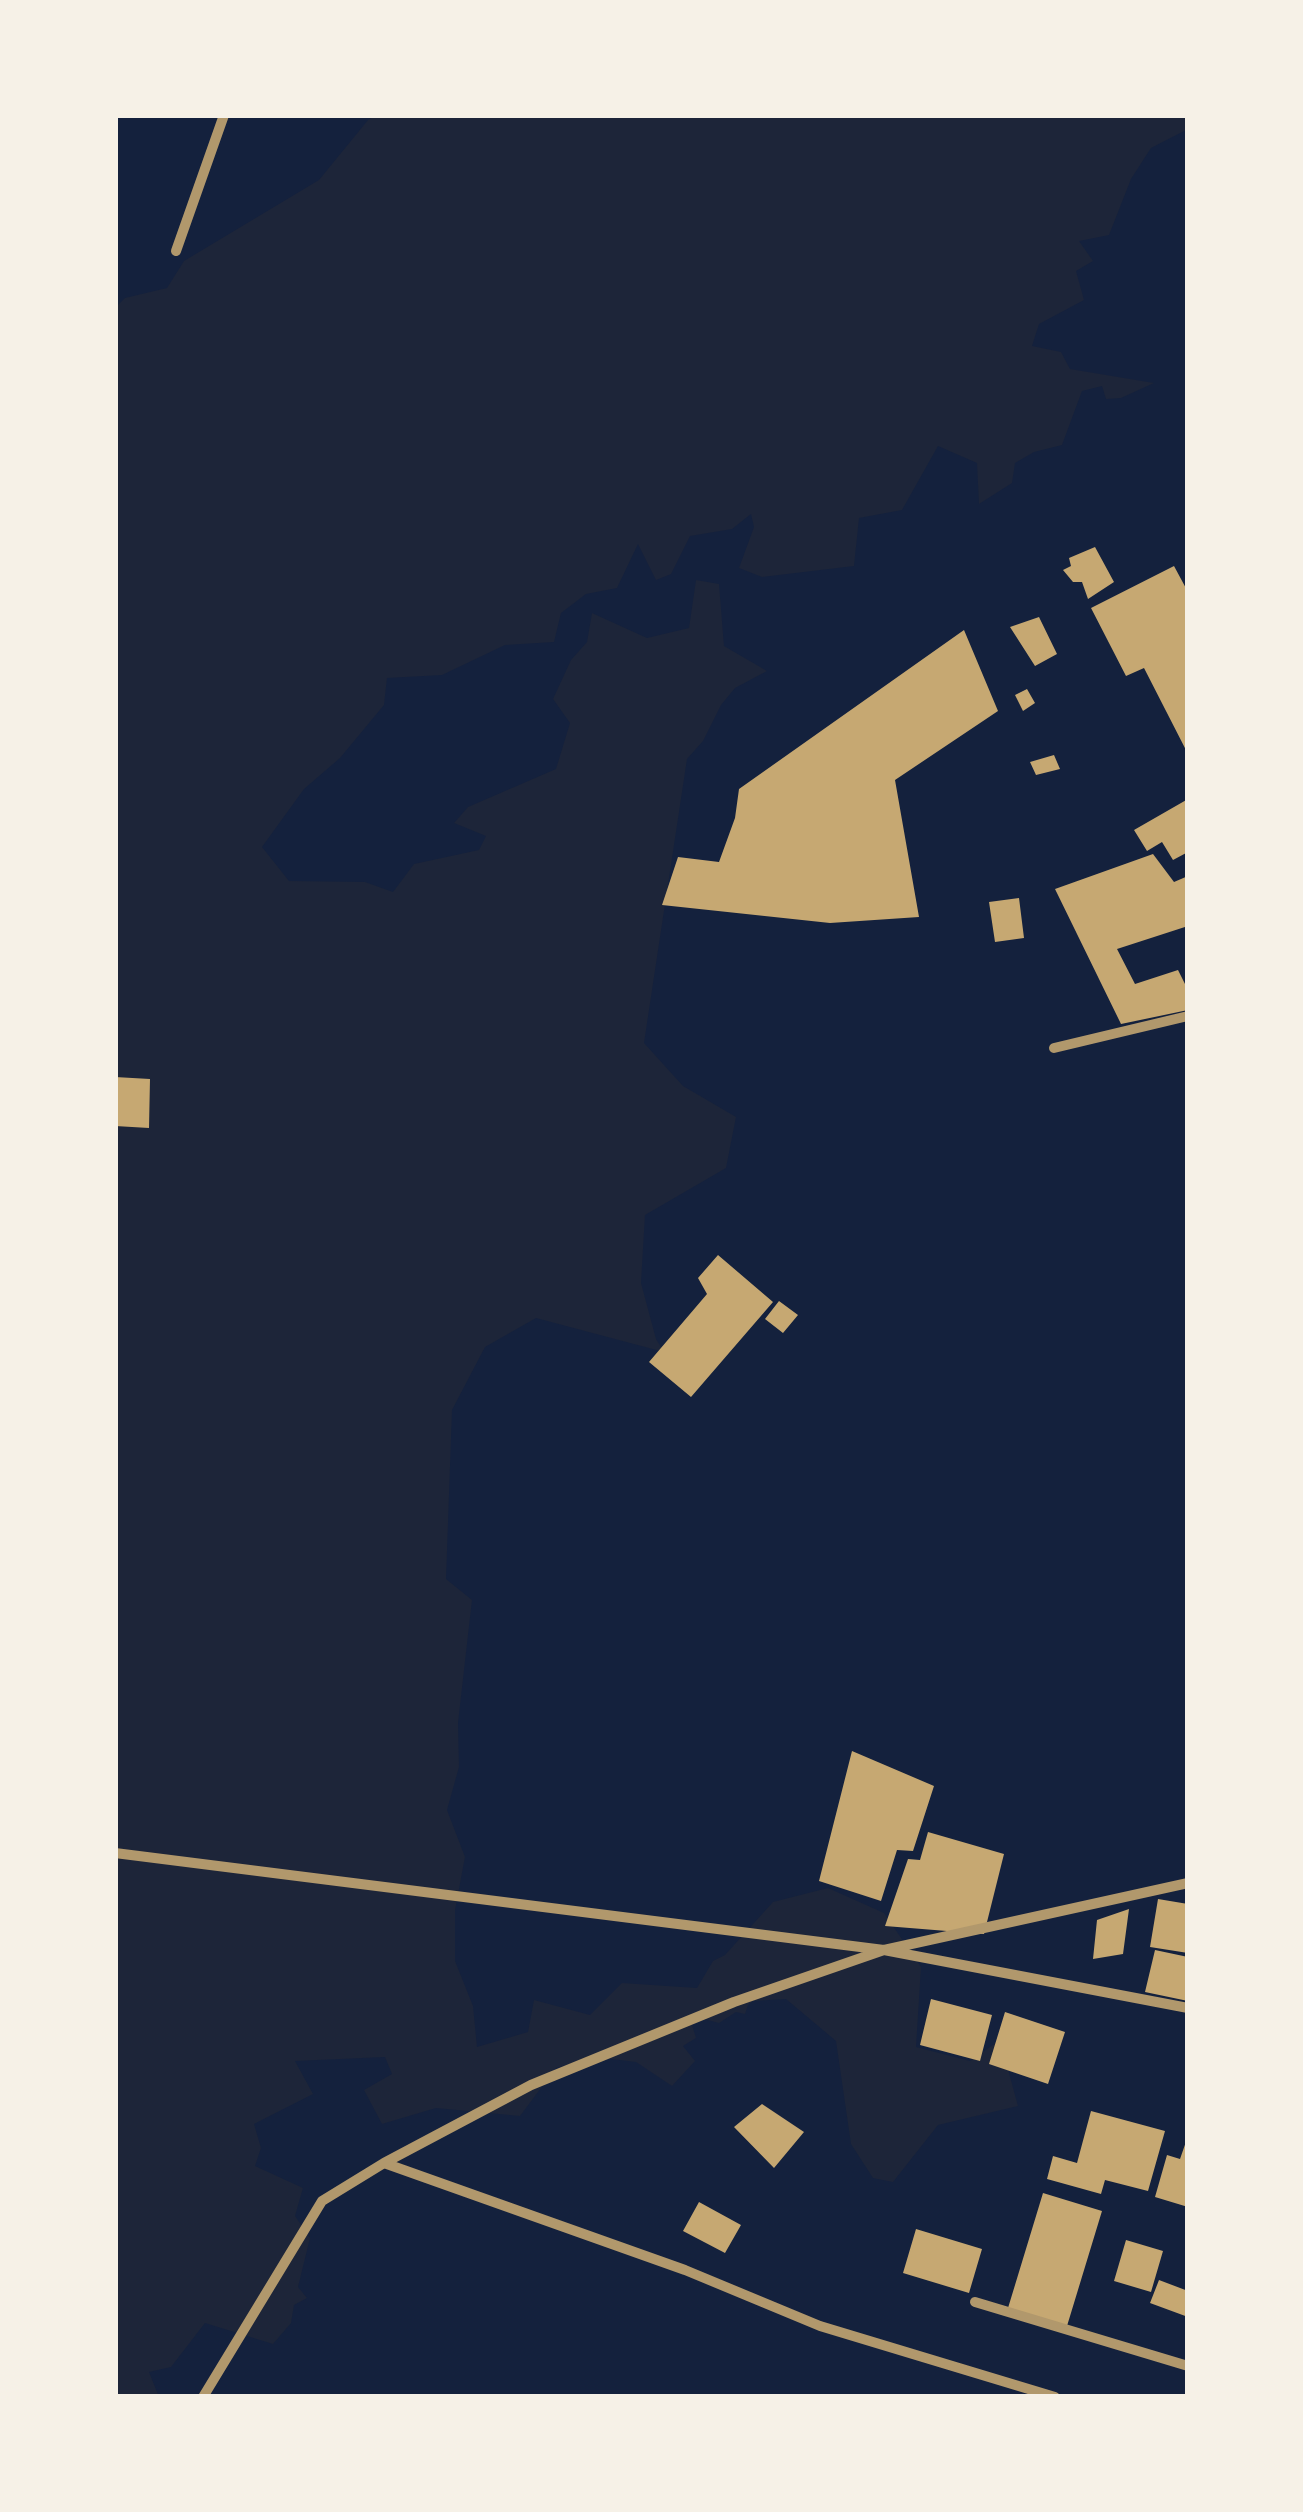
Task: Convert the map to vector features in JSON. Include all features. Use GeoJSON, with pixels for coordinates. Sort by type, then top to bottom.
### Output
{"type":"FeatureCollection","features":[{"type":"Feature","properties":{"kind":"street"},"geometry":{"type":"LineString","coordinates":[[176,251],[224,115]]}},
{"type":"Feature","properties":{"kind":"street"},"geometry":{"type":"LineString","coordinates":[[1054,1048],[1188,1016]]}},
{"type":"Feature","properties":{"kind":"street"},"geometry":{"type":"LineString","coordinates":[[115,1853],[884,1950],[1188,2008]]}},
{"type":"Feature","properties":{"kind":"street"},"geometry":{"type":"LineString","coordinates":[[202,2397],[322,2201],[384,2163],[531,2085],[734,2002],[884,1950],[1188,1883]]}},
{"type":"Feature","properties":{"kind":"street"},"geometry":{"type":"LineString","coordinates":[[384,2163],[685,2270],[820,2326],[1055,2397]]}},
{"type":"Feature","properties":{"kind":"street"},"geometry":{"type":"LineString","coordinates":[[975,2302],[1188,2366]]}},
{"type":"Feature","properties":{"kind":"shaded area"},"geometry":{"type":"Polygon","coordinates":[[[377,115],[1188,115],[1188,129],[1151,148],[1131,179],[1109,235],[1079,241],[1093,261],[1076,271],[1084,300],[1039,324],[1032,346],[1061,352],[1070,369],[1154,383],[1121,398],[1106,399],[1102,386],[1082,391],[1062,445],[1034,452],[1015,463],[1012,483],[979,504],[977,463],[938,446],[902,510],[859,518],[854,566],[762,577],[739,568],[754,527],[751,514],[732,529],[690,536],[671,574],[656,580],[638,544],[617,588],[586,594],[561,613],[554,642],[505,645],[442,675],[387,678],[384,705],[340,758],[304,789],[262,847],[289,881],[365,882],[393,892],[414,864],[479,850],[486,836],[454,823],[468,807],[556,769],[570,723],[553,699],[571,660],[587,642],[592,613],[647,638],[689,628],[696,580],[719,584],[724,646],[767,671],[735,688],[721,705],[703,741],[687,759],[644,1043],[683,1086],[736,1117],[726,1168],[645,1215],[641,1283],[656,1339],[664,1352],[536,1318],[485,1347],[452,1410],[446,1579],[472,1600],[458,1723],[459,1767],[447,1810],[465,1857],[455,1910],[455,1961],[473,2006],[477,2047],[528,2032],[534,2000],[590,2015],[622,1983],[697,1988],[713,1961],[725,1955],[773,1902],[828,1888],[884,1913],[921,1967],[916,2047],[970,2061],[1000,2040],[1018,2106],[938,2125],[893,2182],[873,2178],[851,2144],[836,2041],[786,1999],[753,2001],[745,2014],[736,2012],[719,2023],[689,2015],[696,2038],[683,2046],[695,2061],[672,2086],[636,2062],[595,2057],[556,2068],[520,2116],[436,2108],[382,2124],[364,2090],[392,2074],[385,2057],[295,2061],[313,2094],[254,2124],[261,2148],[255,2166],[303,2188],[295,2216],[310,2238],[298,2287],[307,2298],[294,2305],[291,2323],[273,2344],[205,2323],[171,2367],[149,2372],[159,2397],[115,2397],[115,308],[125,298],[167,288],[184,261],[319,180],[368,120],[377,115]]]}},
{"type":"Feature","properties":{"kind":"building"},"geometry":{"type":"Polygon","coordinates":[[[1095,547],[1114,582],[1088,599],[1082,582],[1073,582],[1063,570],[1071,566],[1069,558],[1095,547]]]}},
{"type":"Feature","properties":{"kind":"building"},"geometry":{"type":"Polygon","coordinates":[[[1174,566],[1188,592],[1188,754],[1144,668],[1126,676],[1091,608],[1174,566]]]}},
{"type":"Feature","properties":{"kind":"building"},"geometry":{"type":"Polygon","coordinates":[[[1039,617],[1057,654],[1035,666],[1010,627],[1039,617]]]}},
{"type":"Feature","properties":{"kind":"building"},"geometry":{"type":"Polygon","coordinates":[[[964,630],[998,711],[895,780],[919,917],[830,923],[662,905],[678,857],[719,862],[735,818],[739,789],[964,630]]]}},
{"type":"Feature","properties":{"kind":"building"},"geometry":{"type":"Polygon","coordinates":[[[1027,689],[1035,703],[1023,711],[1015,695],[1027,689]]]}},
{"type":"Feature","properties":{"kind":"building"},"geometry":{"type":"Polygon","coordinates":[[[1054,755],[1060,769],[1036,775],[1030,762],[1054,755]]]}},
{"type":"Feature","properties":{"kind":"building"},"geometry":{"type":"Polygon","coordinates":[[[1188,799],[1188,852],[1173,860],[1162,842],[1147,851],[1134,830],[1188,799]]]}},
{"type":"Feature","properties":{"kind":"building"},"geometry":{"type":"Polygon","coordinates":[[[1153,854],[1174,882],[1188,876],[1188,926],[1117,949],[1135,984],[1178,970],[1188,990],[1188,1010],[1121,1024],[1055,889],[1153,854]]]}},
{"type":"Feature","properties":{"kind":"building"},"geometry":{"type":"Polygon","coordinates":[[[1019,898],[1024,938],[995,942],[989,902],[1019,898]]]}},
{"type":"Feature","properties":{"kind":"building"},"geometry":{"type":"Polygon","coordinates":[[[115,1077],[150,1079],[149,1128],[115,1126],[115,1077]]]}},
{"type":"Feature","properties":{"kind":"building"},"geometry":{"type":"Polygon","coordinates":[[[718,1255],[773,1302],[691,1397],[649,1362],[707,1294],[698,1278],[718,1255]]]}},
{"type":"Feature","properties":{"kind":"building"},"geometry":{"type":"Polygon","coordinates":[[[779,1301],[798,1315],[783,1333],[765,1319],[779,1301]]]}},
{"type":"Feature","properties":{"kind":"building"},"geometry":{"type":"Polygon","coordinates":[[[852,1751],[934,1786],[913,1851],[897,1850],[881,1901],[819,1881],[852,1751]]]}},
{"type":"Feature","properties":{"kind":"building"},"geometry":{"type":"Polygon","coordinates":[[[928,1832],[1004,1854],[984,1934],[885,1926],[908,1859],[920,1860],[928,1832]]]}},
{"type":"Feature","properties":{"kind":"building"},"geometry":{"type":"Polygon","coordinates":[[[1158,1899],[1188,1904],[1188,1953],[1150,1947],[1158,1899]]]}},
{"type":"Feature","properties":{"kind":"building"},"geometry":{"type":"Polygon","coordinates":[[[1129,1909],[1123,1954],[1093,1959],[1097,1920],[1129,1909]]]}},
{"type":"Feature","properties":{"kind":"building"},"geometry":{"type":"Polygon","coordinates":[[[1155,1950],[1188,1957],[1188,2001],[1145,1992],[1155,1950]]]}},
{"type":"Feature","properties":{"kind":"building"},"geometry":{"type":"Polygon","coordinates":[[[931,1999],[992,2015],[980,2061],[920,2045],[931,1999]]]}},
{"type":"Feature","properties":{"kind":"building"},"geometry":{"type":"Polygon","coordinates":[[[1005,2012],[1065,2032],[1048,2084],[989,2064],[1005,2012]]]}},
{"type":"Feature","properties":{"kind":"building"},"geometry":{"type":"Polygon","coordinates":[[[762,2104],[804,2132],[774,2168],[734,2127],[762,2104]]]}},
{"type":"Feature","properties":{"kind":"building"},"geometry":{"type":"Polygon","coordinates":[[[1091,2111],[1165,2131],[1148,2191],[1105,2180],[1101,2194],[1047,2179],[1053,2156],[1077,2163],[1091,2111]]]}},
{"type":"Feature","properties":{"kind":"building"},"geometry":{"type":"Polygon","coordinates":[[[1188,2136],[1188,2207],[1155,2197],[1167,2155],[1180,2159],[1188,2136]]]}},
{"type":"Feature","properties":{"kind":"building"},"geometry":{"type":"Polygon","coordinates":[[[1043,2193],[1102,2211],[1067,2326],[1008,2308],[1043,2193]]]}},
{"type":"Feature","properties":{"kind":"building"},"geometry":{"type":"Polygon","coordinates":[[[699,2202],[741,2225],[725,2253],[683,2231],[699,2202]]]}},
{"type":"Feature","properties":{"kind":"building"},"geometry":{"type":"Polygon","coordinates":[[[916,2229],[982,2249],[969,2293],[903,2273],[916,2229]]]}},
{"type":"Feature","properties":{"kind":"building"},"geometry":{"type":"Polygon","coordinates":[[[1126,2240],[1163,2251],[1151,2292],[1114,2281],[1126,2240]]]}},
{"type":"Feature","properties":{"kind":"building"},"geometry":{"type":"Polygon","coordinates":[[[1159,2280],[1188,2291],[1188,2317],[1150,2303],[1159,2280]]]}}]}
